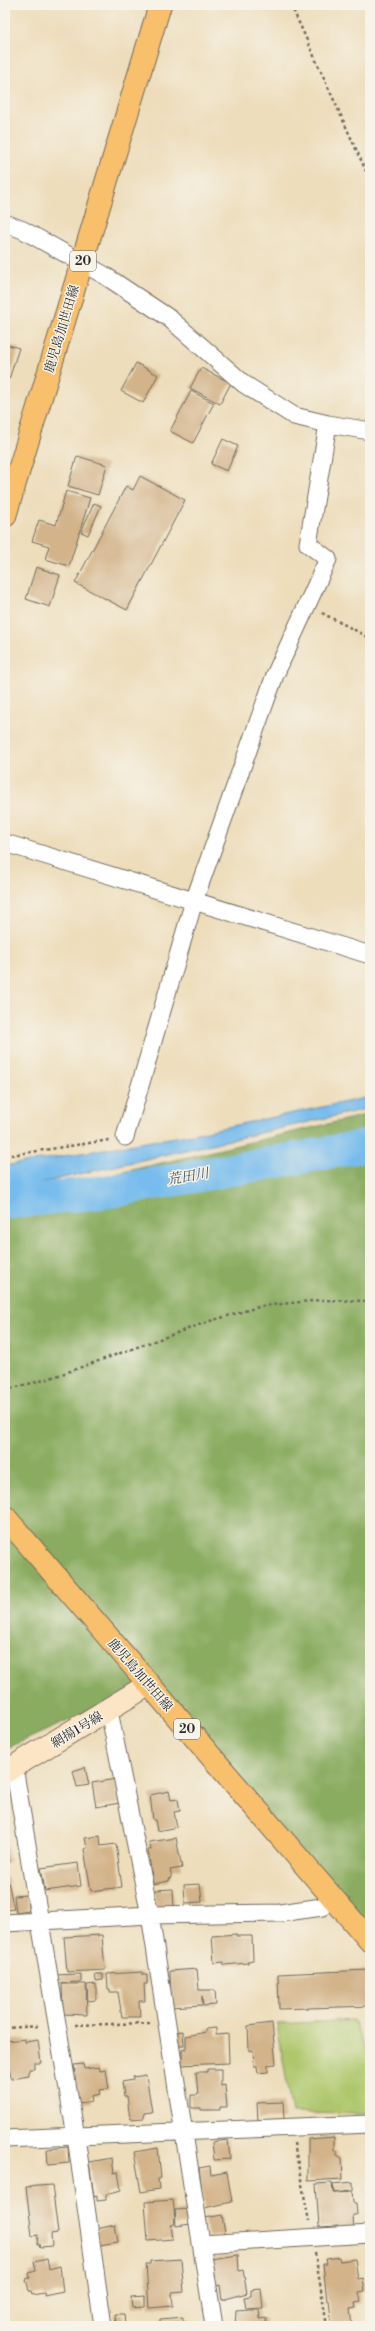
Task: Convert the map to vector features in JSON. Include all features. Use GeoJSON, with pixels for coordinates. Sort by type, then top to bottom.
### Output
{"type":"FeatureCollection","features":[{"type":"Feature","properties":{"kind":"main road","name":"鹿児島加世田線"},"geometry":{"type":"LineString","coordinates":[[5,516],[160,5]]}},
{"type":"Feature","properties":{"kind":"main road","name":"鹿児島加世田線"},"geometry":{"type":"LineString","coordinates":[[5,1517],[148,1685],[370,1941]]}},
{"type":"Feature","properties":{"kind":"street"},"geometry":{"type":"LineString","coordinates":[[5,222],[83,262],[169,318],[244,384],[294,416],[328,424],[370,430]]}},
{"type":"Feature","properties":{"kind":"street"},"geometry":{"type":"LineString","coordinates":[[125,1137],[194,901],[275,675],[308,606],[328,558],[308,544],[328,424]]}},
{"type":"Feature","properties":{"kind":"street"},"geometry":{"type":"LineString","coordinates":[[5,843],[370,955]]}},
{"type":"Feature","properties":{"kind":"street","name":"網揚1号線"},"geometry":{"type":"LineString","coordinates":[[9,1770],[148,1685]]}},
{"type":"Feature","properties":{"kind":"street"},"geometry":{"type":"LineString","coordinates":[[109,1710],[150,1915],[214,2326]]}},
{"type":"Feature","properties":{"kind":"street"},"geometry":{"type":"LineString","coordinates":[[9,1770],[40,1922],[56,2026],[76,2137],[103,2326]]}},
{"type":"Feature","properties":{"kind":"street"},"geometry":{"type":"LineString","coordinates":[[5,1923],[150,1915],[280,1913],[322,1907],[332,1896]]}},
{"type":"Feature","properties":{"kind":"street"},"geometry":{"type":"LineString","coordinates":[[5,2139],[370,2124]]}},
{"type":"Feature","properties":{"kind":"street"},"geometry":{"type":"LineString","coordinates":[[201,2244],[370,2234]]}},
{"type":"Feature","properties":{"kind":"path"},"geometry":{"type":"LineString","coordinates":[[291,5],[370,180]]}},
{"type":"Feature","properties":{"kind":"path"},"geometry":{"type":"LineString","coordinates":[[308,606],[370,638]]}},
{"type":"Feature","properties":{"kind":"path"},"geometry":{"type":"LineString","coordinates":[[5,1156],[125,1137]]}},
{"type":"Feature","properties":{"kind":"path"},"geometry":{"type":"LineString","coordinates":[[5,1390],[48,1379],[210,1321],[262,1306],[320,1300],[370,1301]]}},
{"type":"Feature","properties":{"kind":"path"},"geometry":{"type":"LineString","coordinates":[[5,2028],[167,2023]]}},
{"type":"Feature","properties":{"kind":"green space"},"geometry":{"type":"Polygon","coordinates":[[[370,1114],[370,1938],[148,1685],[5,1749],[5,1200],[370,1114]]]}},
{"type":"Feature","properties":{"kind":"green space"},"geometry":{"type":"Polygon","coordinates":[[[353,2020],[370,2057],[370,2114],[292,2113],[277,2024],[353,2020]]]}},
{"type":"Feature","properties":{"kind":"water"},"geometry":{"type":"Polygon","coordinates":[[[370,1097],[370,1108],[5,1191],[5,1166],[193,1134],[370,1097]]]}},
{"type":"Feature","properties":{"kind":"building"},"geometry":{"type":"Polygon","coordinates":[[[5,309],[8,310],[5,318],[5,309]]]}},
{"type":"Feature","properties":{"kind":"building"},"geometry":{"type":"Polygon","coordinates":[[[5,344],[19,348],[9,379],[5,378],[5,344]]]}},
{"type":"Feature","properties":{"kind":"building"},"geometry":{"type":"Polygon","coordinates":[[[136,363],[158,375],[143,403],[121,391],[136,363]]]}},
{"type":"Feature","properties":{"kind":"building"},"geometry":{"type":"Polygon","coordinates":[[[201,368],[231,383],[220,404],[190,388],[201,368]]]}},
{"type":"Feature","properties":{"kind":"building"},"geometry":{"type":"Polygon","coordinates":[[[191,391],[214,403],[193,443],[170,431],[191,391]]]}},
{"type":"Feature","properties":{"kind":"building"},"geometry":{"type":"Polygon","coordinates":[[[223,439],[238,446],[227,471],[211,464],[223,439]]]}},
{"type":"Feature","properties":{"kind":"building"},"geometry":{"type":"Polygon","coordinates":[[[77,456],[107,465],[98,495],[68,486],[77,456]]]}},
{"type":"Feature","properties":{"kind":"building"},"geometry":{"type":"Polygon","coordinates":[[[140,476],[185,500],[127,610],[75,583],[126,486],[133,490],[140,476]]]}},
{"type":"Feature","properties":{"kind":"building"},"geometry":{"type":"Polygon","coordinates":[[[66,491],[90,498],[69,566],[45,559],[49,546],[32,541],[39,520],[56,525],[66,491]]]}},
{"type":"Feature","properties":{"kind":"building"},"geometry":{"type":"Polygon","coordinates":[[[94,503],[101,506],[88,535],[81,532],[94,503]]]}},
{"type":"Feature","properties":{"kind":"building"},"geometry":{"type":"Polygon","coordinates":[[[36,567],[60,575],[50,607],[26,599],[36,567]]]}},
{"type":"Feature","properties":{"kind":"building"},"geometry":{"type":"Polygon","coordinates":[[[85,1767],[89,1785],[77,1787],[73,1771],[85,1767]]]}},
{"type":"Feature","properties":{"kind":"building"},"geometry":{"type":"Polygon","coordinates":[[[116,1779],[120,1803],[96,1807],[92,1783],[116,1779]]]}},
{"type":"Feature","properties":{"kind":"building"},"geometry":{"type":"Polygon","coordinates":[[[169,1791],[171,1800],[178,1799],[180,1811],[174,1812],[177,1827],[157,1831],[155,1820],[153,1820],[150,1795],[169,1791]]]}},
{"type":"Feature","properties":{"kind":"building"},"geometry":{"type":"Polygon","coordinates":[[[100,1836],[101,1846],[116,1844],[122,1887],[91,1891],[84,1849],[87,1848],[85,1838],[100,1836]]]}},
{"type":"Feature","properties":{"kind":"building"},"geometry":{"type":"Polygon","coordinates":[[[176,1838],[182,1868],[170,1870],[172,1878],[169,1879],[169,1881],[153,1884],[148,1850],[151,1850],[149,1842],[176,1838]]]}},
{"type":"Feature","properties":{"kind":"building"},"geometry":{"type":"Polygon","coordinates":[[[7,1845],[10,1862],[5,1863],[5,1846],[7,1845]]]}},
{"type":"Feature","properties":{"kind":"building"},"geometry":{"type":"Polygon","coordinates":[[[78,1863],[81,1886],[45,1891],[41,1868],[78,1863]]]}},
{"type":"Feature","properties":{"kind":"building"},"geometry":{"type":"Polygon","coordinates":[[[7,1877],[14,1909],[5,1910],[5,1878],[7,1877]]]}},
{"type":"Feature","properties":{"kind":"building"},"geometry":{"type":"Polygon","coordinates":[[[200,1884],[202,1902],[185,1903],[184,1885],[200,1884]]]}},
{"type":"Feature","properties":{"kind":"building"},"geometry":{"type":"Polygon","coordinates":[[[173,1889],[174,1909],[156,1910],[155,1890],[173,1889]]]}},
{"type":"Feature","properties":{"kind":"building"},"geometry":{"type":"Polygon","coordinates":[[[27,1895],[29,1911],[16,1913],[14,1896],[27,1895]]]}},
{"type":"Feature","properties":{"kind":"building"},"geometry":{"type":"Polygon","coordinates":[[[236,1934],[236,1936],[252,1936],[253,1960],[248,1961],[248,1963],[224,1965],[224,1962],[214,1963],[212,1936],[236,1934]]]}},
{"type":"Feature","properties":{"kind":"building"},"geometry":{"type":"Polygon","coordinates":[[[102,1935],[105,1970],[67,1972],[64,1937],[102,1935]]]}},
{"type":"Feature","properties":{"kind":"building"},"geometry":{"type":"Polygon","coordinates":[[[197,1969],[199,1990],[215,1990],[216,2005],[203,2006],[202,1996],[202,2005],[171,2007],[170,1971],[197,1969]]]}},
{"type":"Feature","properties":{"kind":"building"},"geometry":{"type":"Polygon","coordinates":[[[368,1970],[370,2006],[279,2009],[278,1974],[368,1970]]]}},
{"type":"Feature","properties":{"kind":"building"},"geometry":{"type":"Polygon","coordinates":[[[143,1972],[143,1975],[147,1975],[147,1984],[144,1984],[145,2001],[139,2001],[140,2017],[122,2017],[118,1992],[110,1992],[110,1989],[108,1989],[107,1974],[143,1972]]]}},
{"type":"Feature","properties":{"kind":"building"},"geometry":{"type":"Polygon","coordinates":[[[81,1974],[81,1982],[54,1983],[53,1975],[81,1974]]]}},
{"type":"Feature","properties":{"kind":"building"},"geometry":{"type":"Polygon","coordinates":[[[95,1974],[103,1974],[103,1980],[96,1981],[95,1974]]]}},
{"type":"Feature","properties":{"kind":"building"},"geometry":{"type":"Polygon","coordinates":[[[62,1984],[86,1984],[87,2015],[63,2014],[62,1984]]]}},
{"type":"Feature","properties":{"kind":"building"},"geometry":{"type":"Polygon","coordinates":[[[96,1984],[96,2000],[88,2001],[87,1985],[96,1984]]]}},
{"type":"Feature","properties":{"kind":"building"},"geometry":{"type":"Polygon","coordinates":[[[272,2023],[276,2064],[268,2065],[268,2072],[258,2073],[257,2066],[254,2066],[253,2050],[249,2051],[248,2026],[272,2023]]]}},
{"type":"Feature","properties":{"kind":"building"},"geometry":{"type":"Polygon","coordinates":[[[216,2028],[216,2035],[228,2034],[229,2063],[182,2065],[182,2050],[186,2049],[186,2036],[206,2032],[205,2029],[216,2028]]]}},
{"type":"Feature","properties":{"kind":"building"},"geometry":{"type":"Polygon","coordinates":[[[183,2031],[184,2046],[178,2046],[177,2032],[183,2031]]]}},
{"type":"Feature","properties":{"kind":"building"},"geometry":{"type":"Polygon","coordinates":[[[25,2039],[25,2042],[38,2040],[41,2063],[34,2063],[34,2069],[29,2069],[29,2076],[11,2079],[6,2041],[25,2039]]]}},
{"type":"Feature","properties":{"kind":"building"},"geometry":{"type":"Polygon","coordinates":[[[83,2064],[84,2069],[99,2067],[100,2071],[106,2070],[109,2089],[99,2090],[100,2094],[91,2096],[92,2102],[79,2104],[79,2101],[74,2102],[70,2072],[75,2071],[74,2065],[83,2064]]]}},
{"type":"Feature","properties":{"kind":"building"},"geometry":{"type":"Polygon","coordinates":[[[207,2069],[221,2069],[221,2086],[225,2085],[227,2107],[220,2107],[220,2110],[201,2110],[201,2108],[191,2108],[191,2095],[198,2095],[196,2072],[207,2072],[207,2069]]]}},
{"type":"Feature","properties":{"kind":"building"},"geometry":{"type":"Polygon","coordinates":[[[146,2075],[152,2112],[144,2113],[144,2118],[130,2119],[127,2096],[124,2096],[122,2082],[133,2080],[133,2077],[146,2075]]]}},
{"type":"Feature","properties":{"kind":"building"},"geometry":{"type":"Polygon","coordinates":[[[283,2102],[284,2119],[258,2120],[257,2103],[283,2102]]]}},
{"type":"Feature","properties":{"kind":"building"},"geometry":{"type":"Polygon","coordinates":[[[334,2137],[334,2151],[337,2151],[337,2155],[342,2158],[343,2179],[308,2181],[308,2139],[334,2137]]]}},
{"type":"Feature","properties":{"kind":"building"},"geometry":{"type":"Polygon","coordinates":[[[228,2140],[230,2159],[214,2160],[212,2142],[228,2140]]]}},
{"type":"Feature","properties":{"kind":"building"},"geometry":{"type":"Polygon","coordinates":[[[68,2147],[69,2163],[48,2165],[47,2149],[68,2147]]]}},
{"type":"Feature","properties":{"kind":"building"},"geometry":{"type":"Polygon","coordinates":[[[158,2148],[161,2178],[158,2179],[159,2189],[141,2192],[134,2152],[158,2148]]]}},
{"type":"Feature","properties":{"kind":"building"},"geometry":{"type":"Polygon","coordinates":[[[112,2158],[114,2173],[118,2172],[121,2190],[106,2194],[106,2200],[97,2201],[97,2196],[94,2197],[89,2162],[112,2158]]]}},
{"type":"Feature","properties":{"kind":"building"},"geometry":{"type":"Polygon","coordinates":[[[210,2166],[211,2175],[227,2172],[232,2202],[204,2208],[199,2168],[210,2166]]]}},
{"type":"Feature","properties":{"kind":"building"},"geometry":{"type":"Polygon","coordinates":[[[353,2182],[353,2191],[334,2193],[333,2184],[353,2182]]]}},
{"type":"Feature","properties":{"kind":"building"},"geometry":{"type":"Polygon","coordinates":[[[332,2183],[333,2193],[352,2192],[353,2203],[356,2203],[357,2215],[353,2215],[354,2229],[339,2229],[338,2226],[319,2227],[316,2184],[332,2183]]]}},
{"type":"Feature","properties":{"kind":"building"},"geometry":{"type":"Polygon","coordinates":[[[52,2185],[58,2233],[51,2234],[52,2246],[40,2247],[39,2244],[37,2244],[38,2235],[32,2236],[26,2187],[52,2185]]]}},
{"type":"Feature","properties":{"kind":"building"},"geometry":{"type":"Polygon","coordinates":[[[173,2200],[175,2218],[174,2225],[171,2225],[173,2239],[148,2241],[145,2202],[173,2200]]]}},
{"type":"Feature","properties":{"kind":"building"},"geometry":{"type":"Polygon","coordinates":[[[190,2209],[191,2224],[176,2226],[175,2210],[190,2209]]]}},
{"type":"Feature","properties":{"kind":"building"},"geometry":{"type":"Polygon","coordinates":[[[222,2215],[225,2234],[208,2237],[205,2218],[222,2215]]]}},
{"type":"Feature","properties":{"kind":"building"},"geometry":{"type":"Polygon","coordinates":[[[115,2225],[118,2242],[99,2245],[96,2229],[115,2225]]]}},
{"type":"Feature","properties":{"kind":"building"},"geometry":{"type":"Polygon","coordinates":[[[238,2255],[239,2271],[243,2270],[247,2293],[222,2300],[220,2285],[216,2286],[211,2259],[238,2255]]]}},
{"type":"Feature","properties":{"kind":"building"},"geometry":{"type":"Polygon","coordinates":[[[339,2257],[340,2261],[355,2259],[358,2279],[363,2278],[365,2291],[359,2292],[361,2302],[355,2303],[356,2308],[350,2309],[352,2326],[332,2326],[329,2301],[327,2301],[323,2264],[327,2264],[326,2259],[339,2257]]]}},
{"type":"Feature","properties":{"kind":"building"},"geometry":{"type":"Polygon","coordinates":[[[47,2259],[49,2269],[60,2266],[63,2292],[45,2296],[44,2293],[32,2295],[31,2291],[29,2291],[26,2279],[30,2278],[29,2273],[36,2271],[34,2262],[47,2259]]]}},
{"type":"Feature","properties":{"kind":"building"},"geometry":{"type":"Polygon","coordinates":[[[181,2259],[184,2292],[172,2293],[173,2306],[149,2308],[146,2264],[150,2264],[150,2261],[181,2259]]]}},
{"type":"Feature","properties":{"kind":"building"},"geometry":{"type":"Polygon","coordinates":[[[261,2289],[263,2308],[246,2309],[244,2297],[251,2296],[251,2290],[261,2289]]]}},
{"type":"Feature","properties":{"kind":"building"},"geometry":{"type":"Polygon","coordinates":[[[145,2296],[145,2307],[132,2308],[131,2297],[145,2296]]]}},
{"type":"Feature","properties":{"kind":"building"},"geometry":{"type":"Polygon","coordinates":[[[259,2310],[260,2319],[266,2318],[266,2326],[235,2326],[236,2311],[259,2310]]]}},
{"type":"Feature","properties":{"kind":"building"},"geometry":{"type":"Polygon","coordinates":[[[115,2314],[124,2314],[125,2326],[116,2326],[115,2314]]]}},
{"type":"Feature","properties":{"kind":"building"},"geometry":{"type":"Polygon","coordinates":[[[183,2317],[183,2321],[187,2321],[188,2326],[150,2326],[160,2324],[160,2319],[183,2317]]]}},
{"type":"Feature","properties":{"kind":"waterway","name":"荒田川"},"geometry":{"type":"LineString","coordinates":[[5,1203],[112,1191],[370,1145]]}}]}
